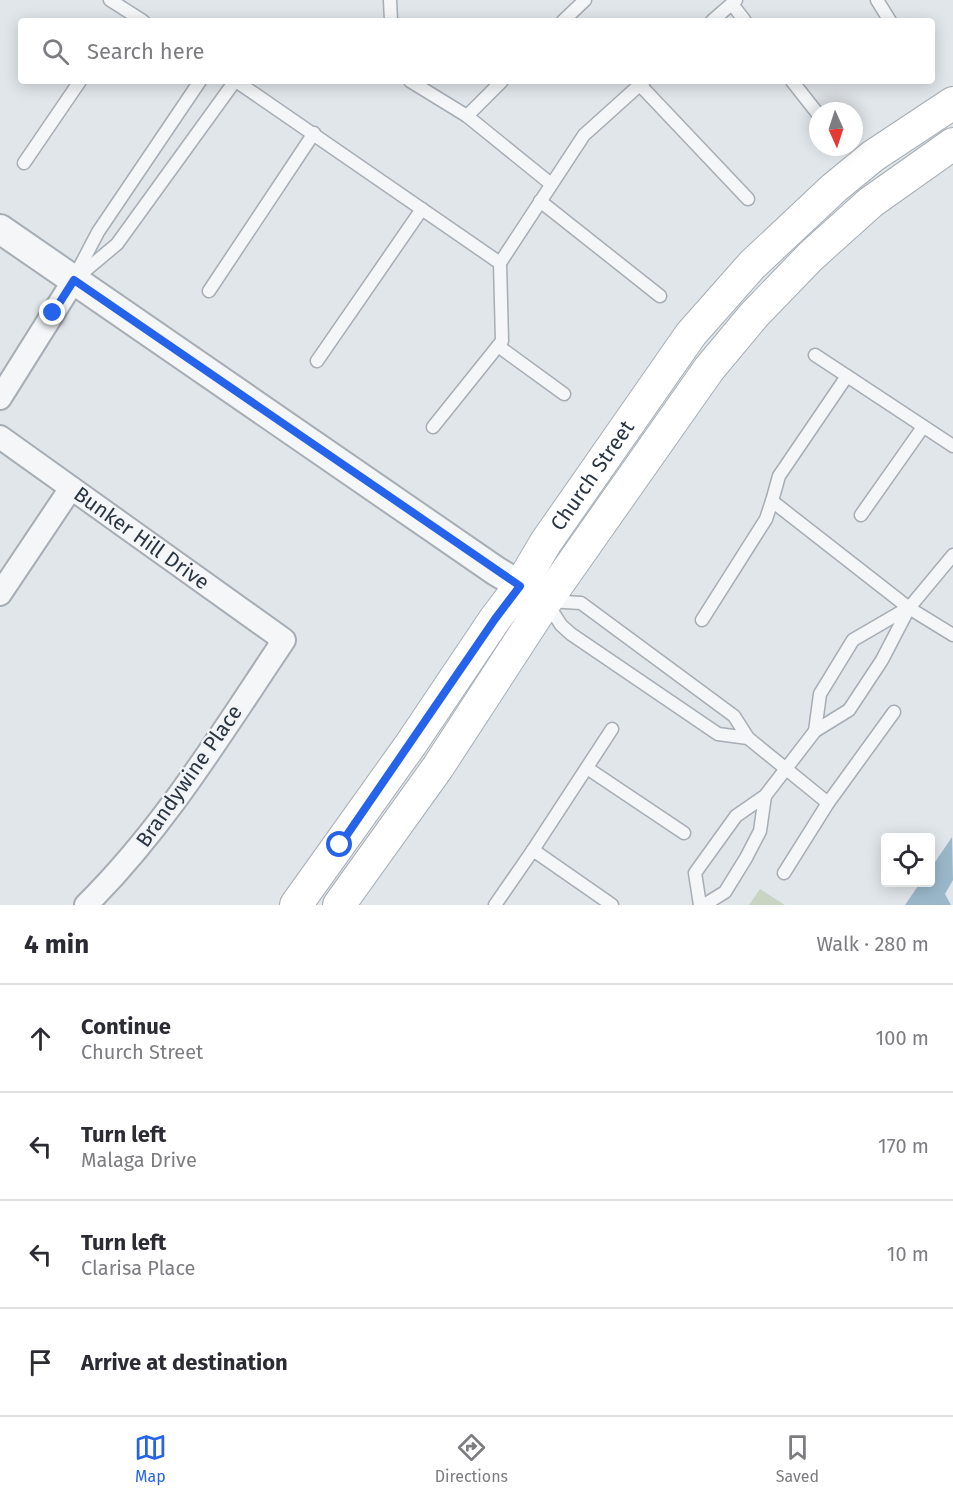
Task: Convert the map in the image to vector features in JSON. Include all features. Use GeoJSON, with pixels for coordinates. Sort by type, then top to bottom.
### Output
{"type":"FeatureCollection","features":[{"type":"Feature","properties":{"kind":"main road","name":"Church Street"},"geometry":{"type":"LineString","coordinates":[[296,905],[398,763],[495,619],[533,594],[546,542],[686,343],[752,265],[834,188],[873,156],[953,103]]}},
{"type":"Feature","properties":{"kind":"main road","name":"Church Street"},"geometry":{"type":"LineString","coordinates":[[339,905],[438,766],[533,594],[709,369],[754,315],[811,256],[871,202],[953,144]]}},
{"type":"Feature","properties":{"kind":"street"},"geometry":{"type":"LineString","coordinates":[[0,229],[533,594]]}},
{"type":"Feature","properties":{"kind":"street"},"geometry":{"type":"LineString","coordinates":[[0,398],[74,280]]}},
{"type":"Feature","properties":{"kind":"street","name":"Bunker Hill Drive"},"geometry":{"type":"LineString","coordinates":[[0,437],[284,640]]}},
{"type":"Feature","properties":{"kind":"street"},"geometry":{"type":"LineString","coordinates":[[0,594],[71,488]]}},
{"type":"Feature","properties":{"kind":"street","name":"Brandywine Place"},"geometry":{"type":"LineString","coordinates":[[86,905],[114,877],[170,812],[284,640]]}},
{"type":"Feature","properties":{"kind":"lane"},"geometry":{"type":"LineString","coordinates":[[110,0],[124,16]]}},
{"type":"Feature","properties":{"kind":"lane"},"geometry":{"type":"LineString","coordinates":[[390,0],[391,18]]}},
{"type":"Feature","properties":{"kind":"lane"},"geometry":{"type":"LineString","coordinates":[[566,18],[585,0]]}},
{"type":"Feature","properties":{"kind":"lane"},"geometry":{"type":"LineString","coordinates":[[878,0],[888,18]]}},
{"type":"Feature","properties":{"kind":"lane"},"geometry":{"type":"LineString","coordinates":[[715,18],[734,2],[743,18]]}},
{"type":"Feature","properties":{"kind":"lane"},"geometry":{"type":"LineString","coordinates":[[24,163],[78,84]]}},
{"type":"Feature","properties":{"kind":"lane"},"geometry":{"type":"LineString","coordinates":[[74,280],[98,232],[198,84]]}},
{"type":"Feature","properties":{"kind":"lane"},"geometry":{"type":"LineString","coordinates":[[74,280],[117,244],[234,84]]}},
{"type":"Feature","properties":{"kind":"lane"},"geometry":{"type":"LineString","coordinates":[[240,84],[500,263]]}},
{"type":"Feature","properties":{"kind":"lane"},"geometry":{"type":"LineString","coordinates":[[415,84],[467,116],[551,184]]}},
{"type":"Feature","properties":{"kind":"lane"},"geometry":{"type":"LineString","coordinates":[[467,116],[499,84]]}},
{"type":"Feature","properties":{"kind":"lane"},"geometry":{"type":"LineString","coordinates":[[433,427],[502,341],[500,263],[584,135],[641,84]]}},
{"type":"Feature","properties":{"kind":"lane"},"geometry":{"type":"LineString","coordinates":[[643,84],[748,199]]}},
{"type":"Feature","properties":{"kind":"lane"},"geometry":{"type":"LineString","coordinates":[[794,84],[809,103]]}},
{"type":"Feature","properties":{"kind":"lane"},"geometry":{"type":"LineString","coordinates":[[209,291],[314,133]]}},
{"type":"Feature","properties":{"kind":"lane"},"geometry":{"type":"LineString","coordinates":[[540,201],[660,296]]}},
{"type":"Feature","properties":{"kind":"lane"},"geometry":{"type":"LineString","coordinates":[[317,361],[422,209]]}},
{"type":"Feature","properties":{"kind":"lane"},"geometry":{"type":"LineString","coordinates":[[498,346],[564,394]]}},
{"type":"Feature","properties":{"kind":"lane"},"geometry":{"type":"LineString","coordinates":[[815,355],[953,446]]}},
{"type":"Feature","properties":{"kind":"lane"},"geometry":{"type":"LineString","coordinates":[[702,620],[766,519],[779,476],[847,376]]}},
{"type":"Feature","properties":{"kind":"lane"},"geometry":{"type":"LineString","coordinates":[[861,515],[923,427]]}},
{"type":"Feature","properties":{"kind":"lane"},"geometry":{"type":"LineString","coordinates":[[772,501],[909,608],[953,635]]}},
{"type":"Feature","properties":{"kind":"lane"},"geometry":{"type":"LineString","coordinates":[[765,796],[760,831],[746,858],[725,892],[702,905],[695,873],[736,816],[765,796],[815,731],[849,710],[882,660],[909,608],[953,555]]}},
{"type":"Feature","properties":{"kind":"lane"},"geometry":{"type":"LineString","coordinates":[[533,594],[570,634],[718,734],[748,738]]}},
{"type":"Feature","properties":{"kind":"lane"},"geometry":{"type":"LineString","coordinates":[[533,594],[581,603],[734,716],[748,738],[828,803]]}},
{"type":"Feature","properties":{"kind":"lane"},"geometry":{"type":"LineString","coordinates":[[815,731],[820,694],[853,640],[909,608]]}},
{"type":"Feature","properties":{"kind":"lane"},"geometry":{"type":"LineString","coordinates":[[783,873],[828,803],[894,712]]}},
{"type":"Feature","properties":{"kind":"lane"},"geometry":{"type":"LineString","coordinates":[[495,905],[534,850],[612,729]]}},
{"type":"Feature","properties":{"kind":"lane"},"geometry":{"type":"LineString","coordinates":[[587,768],[684,833]]}},
{"type":"Feature","properties":{"kind":"lane"},"geometry":{"type":"LineString","coordinates":[[534,850],[612,905]]}},
{"type":"Feature","properties":{"kind":"green space"},"geometry":{"type":"Polygon","coordinates":[[[760,889],[785,905],[749,905],[760,889]]]}},
{"type":"Feature","properties":{"kind":"water"},"geometry":{"type":"Polygon","coordinates":[[[952,837],[953,880],[945,894],[951,905],[905,905],[917,887],[935,887],[935,862],[952,837]]]}},
{"type":"Feature","properties":{"kind":"route"},"geometry":{"type":"LineString","coordinates":[[53,313],[74,280],[284,423],[489,567],[520,586],[340,845]]}}]}
